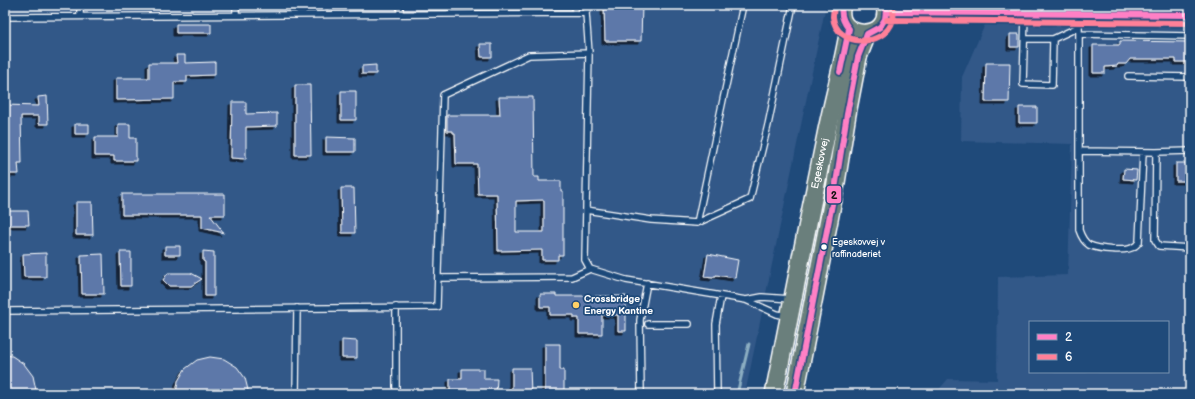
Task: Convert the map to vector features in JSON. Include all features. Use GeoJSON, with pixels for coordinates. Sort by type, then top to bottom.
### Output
{"type":"FeatureCollection","features":[{"type":"Feature","properties":{"kind":"main road"},"geometry":{"type":"LineString","coordinates":[[842,5],[841,9],[844,23],[849,29],[859,34],[867,34],[875,31],[883,24],[886,8]]}},
{"type":"Feature","properties":{"kind":"main road","name":"Egeskovvej"},"geometry":{"type":"LineString","coordinates":[[774,394],[826,132],[845,54],[849,29]]}},
{"type":"Feature","properties":{"kind":"main road","name":"Egeskovvej"},"geometry":{"type":"LineString","coordinates":[[795,394],[835,189],[858,57],[867,34]]}},
{"type":"Feature","properties":{"kind":"street"},"geometry":{"type":"LineString","coordinates":[[886,8],[1025,14],[1080,25],[1101,10],[1190,15]]}},
{"type":"Feature","properties":{"kind":"lane"},"geometry":{"type":"LineString","coordinates":[[80,5],[80,16]]}},
{"type":"Feature","properties":{"kind":"lane"},"geometry":{"type":"LineString","coordinates":[[236,5],[236,16]]}},
{"type":"Feature","properties":{"kind":"lane"},"geometry":{"type":"LineString","coordinates":[[400,5],[400,14]]}},
{"type":"Feature","properties":{"kind":"lane"},"geometry":{"type":"LineString","coordinates":[[575,5],[575,12]]}},
{"type":"Feature","properties":{"kind":"lane"},"geometry":{"type":"LineString","coordinates":[[589,5],[586,12],[589,53],[585,260],[590,269]]}},
{"type":"Feature","properties":{"kind":"lane"},"geometry":{"type":"LineString","coordinates":[[697,223],[743,5]]}},
{"type":"Feature","properties":{"kind":"lane"},"geometry":{"type":"LineString","coordinates":[[586,210],[651,220],[697,223],[750,199],[768,125],[793,5]]}},
{"type":"Feature","properties":{"kind":"lane"},"geometry":{"type":"LineString","coordinates":[[5,17],[586,12]]}},
{"type":"Feature","properties":{"kind":"lane"},"geometry":{"type":"LineString","coordinates":[[1025,14],[1023,84],[1052,85],[1053,39]]}},
{"type":"Feature","properties":{"kind":"lane"},"geometry":{"type":"LineString","coordinates":[[1024,39],[1053,39],[1080,25],[1190,36]]}},
{"type":"Feature","properties":{"kind":"lane"},"geometry":{"type":"LineString","coordinates":[[1080,25],[1079,230],[1082,239],[1089,244],[1096,247],[1122,250],[1136,246],[1139,242],[1143,152]]}},
{"type":"Feature","properties":{"kind":"lane"},"geometry":{"type":"LineString","coordinates":[[5,311],[437,307],[443,95],[529,55],[589,53]]}},
{"type":"Feature","properties":{"kind":"lane"},"geometry":{"type":"LineString","coordinates":[[1128,76],[1190,77]]}},
{"type":"Feature","properties":{"kind":"lane"},"geometry":{"type":"LineString","coordinates":[[1079,151],[1190,151]]}},
{"type":"Feature","properties":{"kind":"lane"},"geometry":{"type":"LineString","coordinates":[[1156,152],[1155,240],[1159,246],[1164,248],[1190,248]]}},
{"type":"Feature","properties":{"kind":"lane"},"geometry":{"type":"LineString","coordinates":[[438,278],[572,277],[590,269],[626,280],[746,300],[777,314],[790,316]]}},
{"type":"Feature","properties":{"kind":"lane"},"geometry":{"type":"LineString","coordinates":[[641,394],[640,320],[647,283]]}},
{"type":"Feature","properties":{"kind":"lane"},"geometry":{"type":"LineString","coordinates":[[717,394],[716,324],[721,296]]}},
{"type":"Feature","properties":{"kind":"lane"},"geometry":{"type":"LineString","coordinates":[[746,300],[762,297],[792,299]]}},
{"type":"Feature","properties":{"kind":"lane"},"geometry":{"type":"LineString","coordinates":[[396,307],[396,394]]}},
{"type":"Feature","properties":{"kind":"lane"},"geometry":{"type":"LineString","coordinates":[[296,394],[297,308]]}},
{"type":"Feature","properties":{"kind":"lane"},"geometry":{"type":"LineString","coordinates":[[648,324],[689,324]]}},
{"type":"Feature","properties":{"kind":"shaded area"},"geometry":{"type":"Polygon","coordinates":[[[5,5],[826,5],[745,394],[5,394],[5,5]]]}},
{"type":"Feature","properties":{"kind":"shaded area"},"geometry":{"type":"Polygon","coordinates":[[[984,5],[1190,5],[1190,394],[935,394],[948,379],[997,380],[998,277],[1068,275],[1072,144],[961,141],[962,77],[986,22],[984,5]]]}},
{"type":"Feature","properties":{"kind":"building"},"geometry":{"type":"Polygon","coordinates":[[[604,5],[642,5],[641,41],[605,41],[604,5]]]}},
{"type":"Feature","properties":{"kind":"building"},"geometry":{"type":"Polygon","coordinates":[[[176,24],[211,24],[211,33],[176,33],[176,24]]]}},
{"type":"Feature","properties":{"kind":"building"},"geometry":{"type":"Polygon","coordinates":[[[1010,34],[1019,34],[1019,47],[1010,47],[1010,34]]]}},
{"type":"Feature","properties":{"kind":"building"},"geometry":{"type":"Polygon","coordinates":[[[1120,41],[1190,42],[1190,62],[1176,62],[1176,59],[1130,59],[1126,64],[1105,67],[1105,73],[1093,73],[1093,45],[1120,45],[1120,41]]]}},
{"type":"Feature","properties":{"kind":"building"},"geometry":{"type":"Polygon","coordinates":[[[480,44],[492,44],[492,57],[481,57],[480,44]]]}},
{"type":"Feature","properties":{"kind":"building"},"geometry":{"type":"Polygon","coordinates":[[[176,55],[185,55],[185,63],[215,62],[215,75],[187,76],[187,82],[174,82],[174,99],[116,100],[116,78],[149,78],[149,63],[177,63],[176,55]]]}},
{"type":"Feature","properties":{"kind":"building"},"geometry":{"type":"Polygon","coordinates":[[[986,63],[1010,63],[1009,102],[985,102],[986,63]]]}},
{"type":"Feature","properties":{"kind":"building"},"geometry":{"type":"Polygon","coordinates":[[[376,65],[376,74],[362,74],[362,66],[376,65]]]}},
{"type":"Feature","properties":{"kind":"building"},"geometry":{"type":"Polygon","coordinates":[[[295,85],[310,85],[311,155],[295,155],[295,85]]]}},
{"type":"Feature","properties":{"kind":"building"},"geometry":{"type":"Polygon","coordinates":[[[341,91],[356,91],[356,120],[341,120],[341,91]]]}},
{"type":"Feature","properties":{"kind":"building"},"geometry":{"type":"Polygon","coordinates":[[[47,96],[48,124],[39,124],[39,116],[21,116],[22,163],[18,163],[19,174],[5,174],[5,105],[39,106],[38,97],[47,96]]]}},
{"type":"Feature","properties":{"kind":"building"},"geometry":{"type":"Polygon","coordinates":[[[499,97],[533,97],[534,177],[539,177],[539,181],[561,181],[561,191],[563,191],[563,255],[558,255],[558,260],[542,260],[542,250],[498,251],[497,194],[478,194],[477,164],[456,164],[455,133],[453,133],[453,131],[447,131],[447,115],[500,115],[499,97]],[[544,200],[516,201],[516,232],[544,232],[544,200]]]}},
{"type":"Feature","properties":{"kind":"building"},"geometry":{"type":"Polygon","coordinates":[[[232,102],[246,102],[246,114],[277,113],[277,126],[246,127],[246,159],[231,158],[232,102]]]}},
{"type":"Feature","properties":{"kind":"building"},"geometry":{"type":"Polygon","coordinates":[[[1019,107],[1037,107],[1037,123],[1019,123],[1019,107]]]}},
{"type":"Feature","properties":{"kind":"building"},"geometry":{"type":"Polygon","coordinates":[[[75,124],[89,124],[89,134],[75,134],[75,124]]]}},
{"type":"Feature","properties":{"kind":"building"},"geometry":{"type":"Polygon","coordinates":[[[118,124],[130,124],[130,138],[136,138],[136,161],[114,161],[114,156],[95,156],[95,137],[118,137],[118,124]]]}},
{"type":"Feature","properties":{"kind":"building"},"geometry":{"type":"Polygon","coordinates":[[[326,137],[355,138],[355,152],[326,152],[326,137]]]}},
{"type":"Feature","properties":{"kind":"building"},"geometry":{"type":"Polygon","coordinates":[[[1176,163],[1190,163],[1190,181],[1176,181],[1176,163]]]}},
{"type":"Feature","properties":{"kind":"building"},"geometry":{"type":"Polygon","coordinates":[[[1124,169],[1137,170],[1136,180],[1123,179],[1124,169]]]}},
{"type":"Feature","properties":{"kind":"building"},"geometry":{"type":"Polygon","coordinates":[[[341,188],[354,188],[355,233],[342,233],[341,188]]]}},
{"type":"Feature","properties":{"kind":"building"},"geometry":{"type":"Polygon","coordinates":[[[122,194],[225,194],[225,215],[210,215],[224,233],[202,228],[202,215],[122,215],[122,194]]]}},
{"type":"Feature","properties":{"kind":"building"},"geometry":{"type":"Polygon","coordinates":[[[76,202],[92,202],[93,235],[76,235],[76,202]]]}},
{"type":"Feature","properties":{"kind":"building"},"geometry":{"type":"Polygon","coordinates":[[[5,211],[28,211],[29,225],[5,225],[5,211]]]}},
{"type":"Feature","properties":{"kind":"building"},"geometry":{"type":"Polygon","coordinates":[[[165,246],[180,246],[180,255],[165,255],[165,246]]]}},
{"type":"Feature","properties":{"kind":"building"},"geometry":{"type":"Polygon","coordinates":[[[203,251],[214,252],[214,296],[205,296],[205,262],[203,261],[203,251]]]}},
{"type":"Feature","properties":{"kind":"building"},"geometry":{"type":"Polygon","coordinates":[[[120,252],[131,252],[131,286],[121,286],[120,252]]]}},
{"type":"Feature","properties":{"kind":"building"},"geometry":{"type":"Polygon","coordinates":[[[46,253],[46,277],[24,277],[23,254],[46,253]]]}},
{"type":"Feature","properties":{"kind":"building"},"geometry":{"type":"Polygon","coordinates":[[[103,254],[104,294],[82,294],[81,255],[103,254]]]}},
{"type":"Feature","properties":{"kind":"building"},"geometry":{"type":"Polygon","coordinates":[[[708,254],[738,260],[735,278],[716,275],[713,278],[704,277],[708,254]]]}},
{"type":"Feature","properties":{"kind":"building"},"geometry":{"type":"Polygon","coordinates":[[[168,273],[191,273],[202,279],[191,286],[169,286],[163,280],[168,273]]]}},
{"type":"Feature","properties":{"kind":"building"},"geometry":{"type":"Polygon","coordinates":[[[540,294],[556,294],[556,296],[626,296],[626,331],[618,331],[618,315],[602,315],[602,334],[579,334],[579,318],[574,318],[574,315],[550,315],[550,307],[540,307],[540,294]]]}},
{"type":"Feature","properties":{"kind":"building"},"geometry":{"type":"Polygon","coordinates":[[[342,340],[357,341],[357,358],[342,358],[342,340]]]}},
{"type":"Feature","properties":{"kind":"building"},"geometry":{"type":"Polygon","coordinates":[[[545,344],[560,344],[560,370],[564,370],[564,394],[545,394],[545,344]]]}},
{"type":"Feature","properties":{"kind":"building"},"geometry":{"type":"Polygon","coordinates":[[[5,355],[12,356],[24,364],[33,376],[36,394],[5,394],[5,355]]]}},
{"type":"Feature","properties":{"kind":"building"},"geometry":{"type":"Polygon","coordinates":[[[210,357],[224,359],[237,367],[245,378],[249,394],[176,394],[178,381],[185,369],[197,360],[210,357]]]}},
{"type":"Feature","properties":{"kind":"building"},"geometry":{"type":"Polygon","coordinates":[[[512,368],[530,368],[531,394],[512,394],[512,368]]]}},
{"type":"Feature","properties":{"kind":"building"},"geometry":{"type":"Polygon","coordinates":[[[462,369],[484,369],[484,379],[497,379],[496,394],[450,394],[450,379],[462,379],[462,369]]]}},
{"type":"Feature","properties":{"kind":"waterway"},"geometry":{"type":"LineString","coordinates":[[737,394],[749,344]]}},
{"type":"Feature","properties":{"kind":"transit line","name":"6"},"geometry":{"type":"LineString","coordinates":[[834,5],[833,17],[836,27],[842,34],[851,39],[861,41],[871,40],[880,36],[888,29],[893,20],[893,5]]}},
{"type":"Feature","properties":{"kind":"transit line","name":"2"},"geometry":{"type":"LineString","coordinates":[[840,72],[849,29],[842,18],[842,5]]}},
{"type":"Feature","properties":{"kind":"transit line","name":"2"},"geometry":{"type":"LineString","coordinates":[[795,394],[835,189],[858,57],[867,34],[880,27],[885,19],[885,5]]}},
{"type":"Feature","properties":{"kind":"transit line","name":"2"},"geometry":{"type":"LineString","coordinates":[[887,12],[1190,15]]}},
{"type":"Feature","properties":{"kind":"transit line","name":"6"},"geometry":{"type":"LineString","coordinates":[[887,20],[1190,23]]}},
{"type":"Feature","properties":{"kind":"place","name":"Egeskovvej v raffinaderiet"},"geometry":{"type":"Point","coordinates":[824,247]}},
{"type":"Feature","properties":{"kind":"place","name":"Crossbridge Energy Kantine"},"geometry":{"type":"Point","coordinates":[576,305]}}]}
